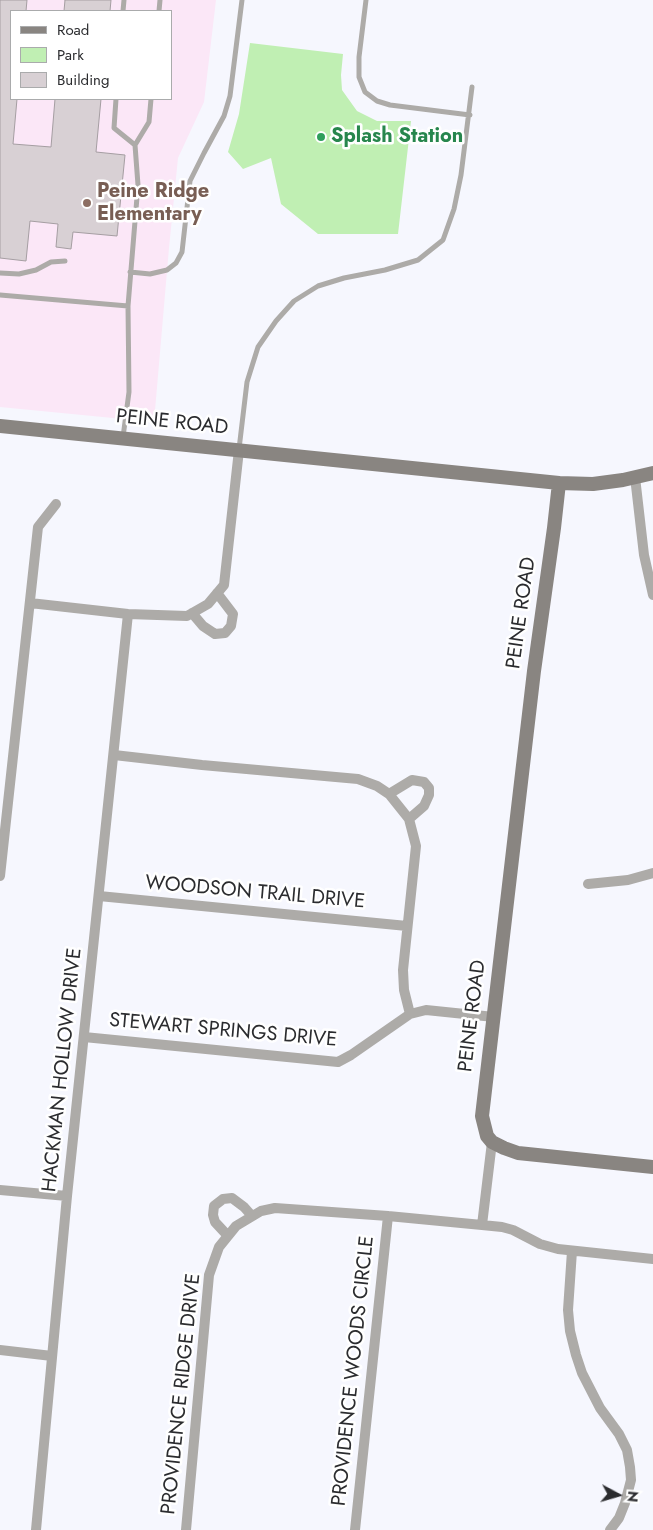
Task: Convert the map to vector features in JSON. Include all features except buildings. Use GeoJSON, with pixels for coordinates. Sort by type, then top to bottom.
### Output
{"type":"FeatureCollection","features":[{"type":"Feature","properties":{"kind":"street","name":"PEINE ROAD"},"geometry":{"type":"LineString","coordinates":[[0,426],[559,483],[534,671],[482,1106],[484,1127],[492,1142]]}},
{"type":"Feature","properties":{"kind":"street"},"geometry":{"type":"LineString","coordinates":[[30,603],[128,614],[187,616],[208,604],[224,585],[239,450]]}},
{"type":"Feature","properties":{"kind":"street"},"geometry":{"type":"LineString","coordinates":[[559,483],[593,484],[653,473]]}},
{"type":"Feature","properties":{"kind":"street"},"geometry":{"type":"LineString","coordinates":[[635,477],[644,555],[653,595]]}},
{"type":"Feature","properties":{"kind":"street"},"geometry":{"type":"LineString","coordinates":[[0,876],[38,527],[56,504]]}},
{"type":"Feature","properties":{"kind":"street"},"geometry":{"type":"LineString","coordinates":[[192,613],[203,626],[215,634],[225,633],[231,626],[234,614],[217,594]]}},
{"type":"Feature","properties":{"kind":"street","name":"HACKMAN HOLLOW DRIVE"},"geometry":{"type":"LineString","coordinates":[[36,1530],[67,1196],[128,614]]}},
{"type":"Feature","properties":{"kind":"street"},"geometry":{"type":"LineString","coordinates":[[114,755],[358,779],[377,786],[389,794],[409,819],[416,846],[403,980],[410,1014]]}},
{"type":"Feature","properties":{"kind":"street"},"geometry":{"type":"LineString","coordinates":[[389,794],[412,780],[424,782],[429,788],[429,795],[424,806],[409,819]]}},
{"type":"Feature","properties":{"kind":"street"},"geometry":{"type":"LineString","coordinates":[[588,884],[628,880],[653,874]]}},
{"type":"Feature","properties":{"kind":"street","name":"WOODSON TRAIL DRIVE"},"geometry":{"type":"LineString","coordinates":[[99,896],[344,918],[407,926]]}},
{"type":"Feature","properties":{"kind":"street","name":"STEWART SPRINGS DRIVE"},"geometry":{"type":"LineString","coordinates":[[84,1037],[338,1062],[410,1014],[426,1010],[494,1016]]}},
{"type":"Feature","properties":{"kind":"street"},"geometry":{"type":"LineString","coordinates":[[482,1225],[492,1142],[504,1148],[531,1155],[653,1166]]}},
{"type":"Feature","properties":{"kind":"street"},"geometry":{"type":"LineString","coordinates":[[0,1190],[67,1196]]}},
{"type":"Feature","properties":{"kind":"street"},"geometry":{"type":"LineString","coordinates":[[228,1236],[215,1222],[213,1215],[214,1206],[223,1199],[232,1198],[252,1216]]}},
{"type":"Feature","properties":{"kind":"street","name":"PROVIDENCE RIDGE DRIVE"},"geometry":{"type":"LineString","coordinates":[[186,1530],[209,1275],[219,1247],[236,1226],[252,1216],[261,1211],[275,1208],[482,1225],[513,1230],[540,1244],[572,1251],[653,1258]]}},
{"type":"Feature","properties":{"kind":"street","name":"PROVIDENCE WOODS CIRCLE"},"geometry":{"type":"LineString","coordinates":[[355,1530],[388,1216]]}},
{"type":"Feature","properties":{"kind":"street"},"geometry":{"type":"LineString","coordinates":[[572,1251],[568,1310],[570,1331],[576,1355],[582,1373],[597,1401],[620,1434],[627,1450],[630,1467],[630,1480],[625,1503],[619,1518],[610,1530]]}},
{"type":"Feature","properties":{"kind":"street"},"geometry":{"type":"LineString","coordinates":[[0,1350],[52,1356]]}},
{"type":"Feature","properties":{"kind":"lane"},"geometry":{"type":"LineString","coordinates":[[130,272],[150,274],[167,270],[176,263],[182,252],[190,181],[224,116],[230,96],[242,0]]}},
{"type":"Feature","properties":{"kind":"lane"},"geometry":{"type":"LineString","coordinates":[[366,0],[359,57],[359,77],[366,92],[377,101],[390,105],[470,115]]}},
{"type":"Feature","properties":{"kind":"lane"},"geometry":{"type":"LineString","coordinates":[[239,450],[247,382],[258,347],[276,321],[294,301],[318,286],[418,260],[443,240],[454,209],[461,175],[472,87]]}},
{"type":"Feature","properties":{"kind":"lane"},"geometry":{"type":"LineString","coordinates":[[116,100],[114,128],[135,146]]}},
{"type":"Feature","properties":{"kind":"lane"},"geometry":{"type":"LineString","coordinates":[[122,438],[129,392],[128,306],[138,186],[135,146],[149,122],[151,100]]}},
{"type":"Feature","properties":{"kind":"lane"},"geometry":{"type":"LineString","coordinates":[[0,273],[20,274],[36,270],[51,262],[65,261]]}},
{"type":"Feature","properties":{"kind":"lane"},"geometry":{"type":"LineString","coordinates":[[0,295],[128,306]]}},
{"type":"Feature","properties":{"kind":"shaded area","name":"Peine Ridge Elementary"},"geometry":{"type":"Polygon","coordinates":[[[0,0],[216,0],[204,102],[178,158],[154,422],[0,407],[0,0]]]}},
{"type":"Feature","properties":{"kind":"green space","name":"Splash Station"},"geometry":{"type":"Polygon","coordinates":[[[250,43],[343,54],[342,90],[357,111],[377,121],[411,121],[398,234],[318,234],[281,204],[271,158],[243,169],[228,152],[239,114],[250,43]]]}},
{"type":"Feature","properties":{"kind":"place","name":"Splash Station"},"geometry":{"type":"Point","coordinates":[321,137]}},
{"type":"Feature","properties":{"kind":"place","name":"Peine Ridge Elementary"},"geometry":{"type":"Point","coordinates":[87,203]}}]}
